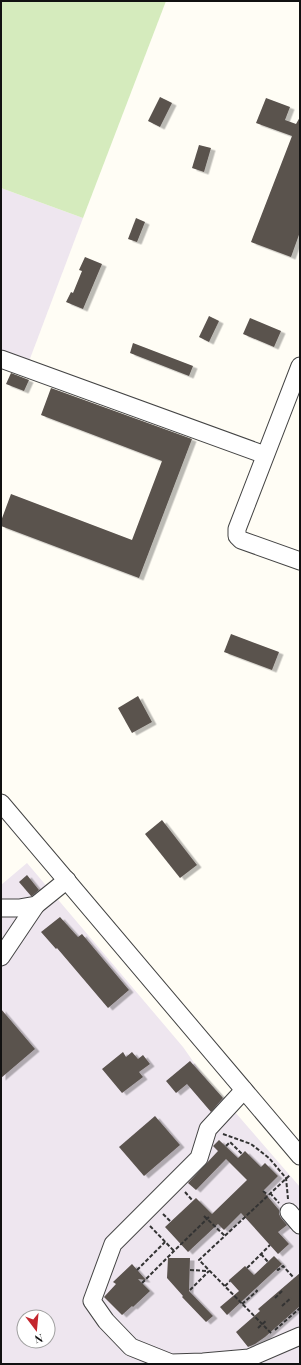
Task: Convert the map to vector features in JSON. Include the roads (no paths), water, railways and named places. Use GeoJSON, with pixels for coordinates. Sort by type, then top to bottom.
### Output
{"type":"FeatureCollection","features":[{"type":"Feature","properties":{"kind":"street"},"geometry":{"type":"LineString","coordinates":[[1,359],[265,455]]}},
{"type":"Feature","properties":{"kind":"street"},"geometry":{"type":"LineString","coordinates":[[300,366],[236,529],[237,536],[241,540],[300,561]]}},
{"type":"Feature","properties":{"kind":"street"},"geometry":{"type":"LineString","coordinates":[[1,803],[300,1156]]}},
{"type":"Feature","properties":{"kind":"street"},"geometry":{"type":"LineString","coordinates":[[1,957],[36,905],[67,880]]}},
{"type":"Feature","properties":{"kind":"street"},"geometry":{"type":"LineString","coordinates":[[1,908],[19,908],[36,905]]}},
{"type":"Feature","properties":{"kind":"street"},"geometry":{"type":"LineString","coordinates":[[244,1090],[208,1129],[199,1158],[113,1244],[92,1301],[106,1321],[131,1347],[171,1363],[249,1358],[300,1336]]}},
{"type":"Feature","properties":{"kind":"street"},"geometry":{"type":"LineString","coordinates":[[289,1212],[300,1225]]}}]}
